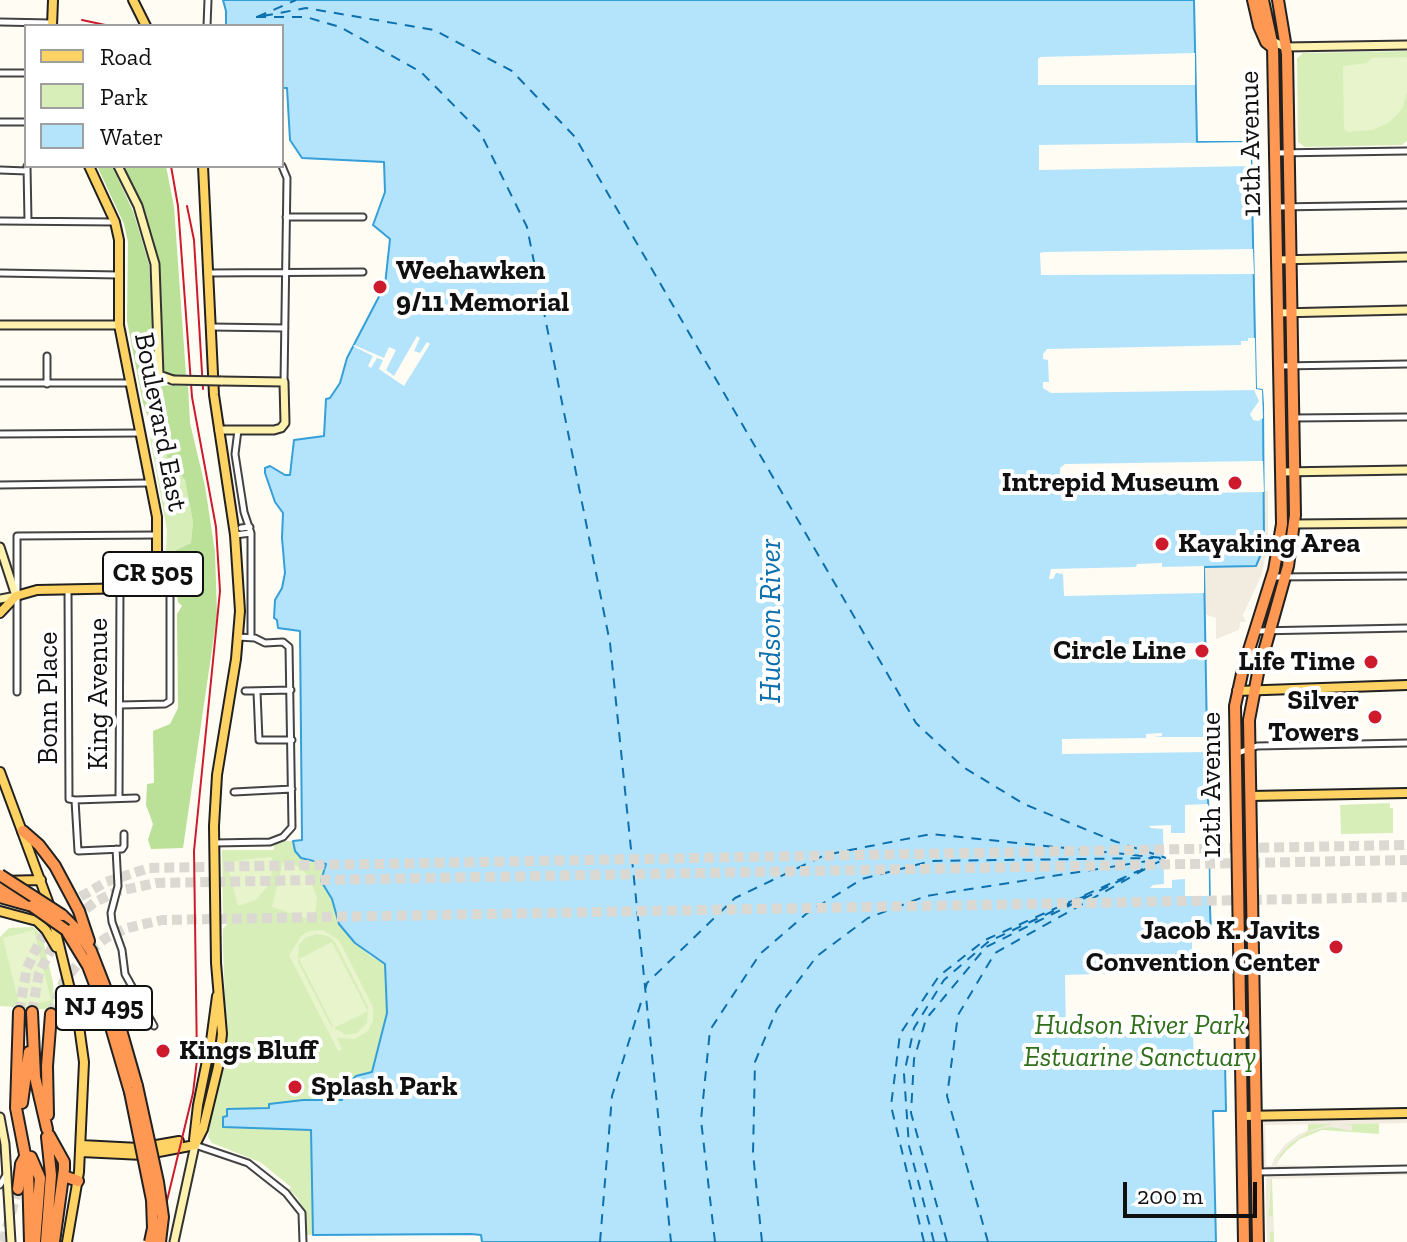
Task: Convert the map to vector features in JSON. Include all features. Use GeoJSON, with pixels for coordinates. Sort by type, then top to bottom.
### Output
{"type":"FeatureCollection","features":[{"type":"Feature","properties":{"kind":"highway"},"geometry":{"type":"LineString","coordinates":[[1253,0],[1266,42],[1272,44]]}},
{"type":"Feature","properties":{"kind":"highway","name":"12th Avenue"},"geometry":{"type":"LineString","coordinates":[[1258,1242],[1249,720],[1270,631],[1281,530],[1272,44],[1263,0]]}},
{"type":"Feature","properties":{"kind":"highway","name":"12th Avenue"},"geometry":{"type":"LineString","coordinates":[[1244,1242],[1235,757],[1237,691],[1294,524],[1287,47],[1278,0]]}},
{"type":"Feature","properties":{"kind":"highway"},"geometry":{"type":"LineString","coordinates":[[1282,13],[1289,0]]}},
{"type":"Feature","properties":{"kind":"highway"},"geometry":{"type":"LineString","coordinates":[[1279,379],[1292,379]]}},
{"type":"Feature","properties":{"kind":"highway"},"geometry":{"type":"LineString","coordinates":[[23,831],[55,866],[79,911],[91,951]]}},
{"type":"Feature","properties":{"kind":"highway"},"geometry":{"type":"LineString","coordinates":[[0,875],[48,906]]}},
{"type":"Feature","properties":{"kind":"highway","name":"NJ 495"},"geometry":{"type":"LineString","coordinates":[[0,889],[19,893],[62,915],[78,931],[91,951],[119,1023],[160,1191],[163,1222],[160,1242]]}},
{"type":"Feature","properties":{"kind":"highway","name":"NJ 495"},"geometry":{"type":"LineString","coordinates":[[0,897],[32,906],[66,930],[88,966],[134,1089],[152,1200],[150,1242]]}},
{"type":"Feature","properties":{"kind":"highway"},"geometry":{"type":"LineString","coordinates":[[0,907],[32,906]]}},
{"type":"Feature","properties":{"kind":"highway"},"geometry":{"type":"LineString","coordinates":[[1238,942],[1252,947]]}},
{"type":"Feature","properties":{"kind":"highway"},"geometry":{"type":"LineString","coordinates":[[1239,1005],[1253,999]]}},
{"type":"Feature","properties":{"kind":"highway","name":"NJ 495"},"geometry":{"type":"LineString","coordinates":[[19,1012],[16,1108],[29,1180],[32,1242]]}},
{"type":"Feature","properties":{"kind":"highway"},"geometry":{"type":"LineString","coordinates":[[32,1012],[35,1077],[48,1132],[64,1162],[54,1242]]}},
{"type":"Feature","properties":{"kind":"highway","name":"NJ 495"},"geometry":{"type":"LineString","coordinates":[[46,1242],[51,1182],[47,1066],[51,1014]]}},
{"type":"Feature","properties":{"kind":"highway"},"geometry":{"type":"LineString","coordinates":[[21,1129],[22,1091],[32,1034]]}},
{"type":"Feature","properties":{"kind":"highway"},"geometry":{"type":"LineString","coordinates":[[18,1189],[21,1164],[26,1156],[31,1157],[40,1178],[32,1242]]}},
{"type":"Feature","properties":{"kind":"highway"},"geometry":{"type":"LineString","coordinates":[[64,1176],[78,1181]]}},
{"type":"Feature","properties":{"kind":"main road"},"geometry":{"type":"LineString","coordinates":[[52,24],[53,0]]}},
{"type":"Feature","properties":{"kind":"main road"},"geometry":{"type":"LineString","coordinates":[[133,0],[145,24]]}},
{"type":"Feature","properties":{"kind":"main road"},"geometry":{"type":"LineString","coordinates":[[1272,44],[1287,47],[1407,45]]}},
{"type":"Feature","properties":{"kind":"main road","name":"Boulevard East"},"geometry":{"type":"LineString","coordinates":[[90,168],[115,222],[119,240],[119,325],[151,483],[159,535],[157,567]]}},
{"type":"Feature","properties":{"kind":"main road"},"geometry":{"type":"LineString","coordinates":[[119,168],[138,206],[155,264],[159,375],[173,380],[284,382],[285,423],[281,428],[219,430]]}},
{"type":"Feature","properties":{"kind":"main road"},"geometry":{"type":"LineString","coordinates":[[195,1145],[203,1129],[221,1052],[214,843],[217,775],[238,637],[239,587],[238,532],[214,395],[203,168]]}},
{"type":"Feature","properties":{"kind":"main road"},"geometry":{"type":"LineString","coordinates":[[1277,260],[1407,257]]}},
{"type":"Feature","properties":{"kind":"main road"},"geometry":{"type":"LineString","coordinates":[[1278,313],[1407,310]]}},
{"type":"Feature","properties":{"kind":"main road"},"geometry":{"type":"LineString","coordinates":[[0,325],[119,325]]}},
{"type":"Feature","properties":{"kind":"main road"},"geometry":{"type":"LineString","coordinates":[[1281,472],[1407,470]]}},
{"type":"Feature","properties":{"kind":"main road"},"geometry":{"type":"LineString","coordinates":[[1294,524],[1407,523]]}},
{"type":"Feature","properties":{"kind":"main road"},"geometry":{"type":"LineString","coordinates":[[0,547],[16,596],[0,613]]}},
{"type":"Feature","properties":{"kind":"main road","name":"CR 505"},"geometry":{"type":"LineString","coordinates":[[0,599],[37,590],[136,588],[146,582],[157,567]]}},
{"type":"Feature","properties":{"kind":"main road"},"geometry":{"type":"LineString","coordinates":[[1237,691],[1407,685]]}},
{"type":"Feature","properties":{"kind":"main road"},"geometry":{"type":"LineString","coordinates":[[0,772],[41,880],[77,1017],[83,1053],[81,1148],[67,1242]]}},
{"type":"Feature","properties":{"kind":"main road"},"geometry":{"type":"LineString","coordinates":[[1250,796],[1407,793]]}},
{"type":"Feature","properties":{"kind":"main road"},"geometry":{"type":"LineString","coordinates":[[0,881],[41,880]]}},
{"type":"Feature","properties":{"kind":"main road"},"geometry":{"type":"LineString","coordinates":[[0,907],[48,906]]}},
{"type":"Feature","properties":{"kind":"main road"},"geometry":{"type":"LineString","coordinates":[[0,907],[41,924],[51,937],[62,962]]}},
{"type":"Feature","properties":{"kind":"main road"},"geometry":{"type":"LineString","coordinates":[[174,1242],[195,1145],[198,1105],[218,987]]}},
{"type":"Feature","properties":{"kind":"main road"},"geometry":{"type":"LineString","coordinates":[[211,1041],[215,1049],[221,1052]]}},
{"type":"Feature","properties":{"kind":"main road"},"geometry":{"type":"LineString","coordinates":[[1241,1116],[1407,1113]]}},
{"type":"Feature","properties":{"kind":"main road"},"geometry":{"type":"LineString","coordinates":[[0,1117],[11,1242]]}},
{"type":"Feature","properties":{"kind":"main road"},"geometry":{"type":"LineString","coordinates":[[81,1148],[139,1148],[182,1141],[195,1145]]}},
{"type":"Feature","properties":{"kind":"street"},"geometry":{"type":"LineString","coordinates":[[207,24],[208,0]]}},
{"type":"Feature","properties":{"kind":"street"},"geometry":{"type":"LineString","coordinates":[[0,22],[52,24]]}},
{"type":"Feature","properties":{"kind":"street"},"geometry":{"type":"LineString","coordinates":[[0,73],[24,73]]}},
{"type":"Feature","properties":{"kind":"street"},"geometry":{"type":"LineString","coordinates":[[0,122],[24,122]]}},
{"type":"Feature","properties":{"kind":"street"},"geometry":{"type":"LineString","coordinates":[[1275,153],[1407,151]]}},
{"type":"Feature","properties":{"kind":"street"},"geometry":{"type":"LineString","coordinates":[[0,170],[27,168],[28,221]]}},
{"type":"Feature","properties":{"kind":"street"},"geometry":{"type":"LineString","coordinates":[[283,168],[287,178],[284,382]]}},
{"type":"Feature","properties":{"kind":"street"},"geometry":{"type":"LineString","coordinates":[[1276,207],[1407,205]]}},
{"type":"Feature","properties":{"kind":"street"},"geometry":{"type":"LineString","coordinates":[[286,217],[363,217]]}},
{"type":"Feature","properties":{"kind":"street"},"geometry":{"type":"LineString","coordinates":[[0,221],[115,222]]}},
{"type":"Feature","properties":{"kind":"street"},"geometry":{"type":"LineString","coordinates":[[206,273],[363,272]]}},
{"type":"Feature","properties":{"kind":"street"},"geometry":{"type":"LineString","coordinates":[[0,273],[120,275]]}},
{"type":"Feature","properties":{"kind":"street"},"geometry":{"type":"LineString","coordinates":[[210,327],[285,328]]}},
{"type":"Feature","properties":{"kind":"street"},"geometry":{"type":"LineString","coordinates":[[47,356],[47,384]]}},
{"type":"Feature","properties":{"kind":"street"},"geometry":{"type":"LineString","coordinates":[[1279,366],[1407,364]]}},
{"type":"Feature","properties":{"kind":"street"},"geometry":{"type":"LineString","coordinates":[[0,383],[131,383]]}},
{"type":"Feature","properties":{"kind":"street"},"geometry":{"type":"LineString","coordinates":[[1293,418],[1407,417]]}},
{"type":"Feature","properties":{"kind":"street"},"geometry":{"type":"LineString","coordinates":[[238,430],[235,454],[244,512],[251,530],[251,637]]}},
{"type":"Feature","properties":{"kind":"street"},"geometry":{"type":"LineString","coordinates":[[0,434],[141,433]]}},
{"type":"Feature","properties":{"kind":"street"},"geometry":{"type":"LineString","coordinates":[[0,485],[151,483]]}},
{"type":"Feature","properties":{"kind":"street"},"geometry":{"type":"LineString","coordinates":[[238,532],[251,530]]}},
{"type":"Feature","properties":{"kind":"street"},"geometry":{"type":"LineString","coordinates":[[17,692],[17,536],[159,535]]}},
{"type":"Feature","properties":{"kind":"street"},"geometry":{"type":"LineString","coordinates":[[120,705],[165,704],[170,701],[170,587],[157,567]]}},
{"type":"Feature","properties":{"kind":"street"},"geometry":{"type":"LineString","coordinates":[[1278,577],[1407,576]]}},
{"type":"Feature","properties":{"kind":"street","name":"Bonn Place"},"geometry":{"type":"LineString","coordinates":[[68,590],[69,799],[75,800],[78,851],[116,849]]}},
{"type":"Feature","properties":{"kind":"street","name":"King Avenue"},"geometry":{"type":"LineString","coordinates":[[119,798],[120,590]]}},
{"type":"Feature","properties":{"kind":"street"},"geometry":{"type":"LineString","coordinates":[[1255,631],[1407,628]]}},
{"type":"Feature","properties":{"kind":"street"},"geometry":{"type":"LineString","coordinates":[[214,843],[270,842],[283,837],[292,827],[289,647],[283,642],[265,643],[251,637],[238,637]]}},
{"type":"Feature","properties":{"kind":"street"},"geometry":{"type":"LineString","coordinates":[[245,691],[291,690]]}},
{"type":"Feature","properties":{"kind":"street"},"geometry":{"type":"LineString","coordinates":[[257,692],[259,740],[292,740]]}},
{"type":"Feature","properties":{"kind":"street"},"geometry":{"type":"LineString","coordinates":[[1235,757],[1249,747],[1407,743]]}},
{"type":"Feature","properties":{"kind":"street"},"geometry":{"type":"LineString","coordinates":[[234,792],[292,789]]}},
{"type":"Feature","properties":{"kind":"street"},"geometry":{"type":"LineString","coordinates":[[75,800],[136,798]]}},
{"type":"Feature","properties":{"kind":"street"},"geometry":{"type":"LineString","coordinates":[[124,834],[124,847],[116,849],[118,886],[111,913],[125,974],[154,1026]]}},
{"type":"Feature","properties":{"kind":"street"},"geometry":{"type":"LineString","coordinates":[[195,1145],[239,1159],[264,1174],[300,1209],[303,1242]]}},
{"type":"Feature","properties":{"kind":"street"},"geometry":{"type":"LineString","coordinates":[[1257,1172],[1407,1169]]}},
{"type":"Feature","properties":{"kind":"street"},"geometry":{"type":"LineString","coordinates":[[0,1185],[6,1174]]}},
{"type":"Feature","properties":{"kind":"green space"},"geometry":{"type":"Polygon","coordinates":[[[1407,51],[1407,141],[1402,145],[1305,147],[1298,142],[1297,58],[1303,53],[1407,51]]]}},
{"type":"Feature","properties":{"kind":"green space"},"geometry":{"type":"Polygon","coordinates":[[[1407,57],[1407,92],[1403,107],[1396,116],[1372,130],[1347,132],[1344,128],[1343,66],[1367,63],[1371,58],[1407,57]]]}},
{"type":"Feature","properties":{"kind":"green space"},"geometry":{"type":"Polygon","coordinates":[[[98,168],[113,168],[133,211],[149,264],[158,385],[188,386],[190,423],[205,486],[215,552],[217,615],[183,848],[151,849],[148,840],[153,824],[146,805],[147,784],[154,783],[153,731],[170,724],[178,708],[177,614],[182,606],[167,565],[172,552],[191,543],[193,522],[185,480],[179,473],[170,473],[164,441],[155,438],[143,403],[127,321],[128,242],[124,224],[98,168]]]}},
{"type":"Feature","properties":{"kind":"green space"},"geometry":{"type":"Polygon","coordinates":[[[122,168],[166,168],[174,207],[186,375],[170,376],[164,370],[159,268],[122,168]]]}},
{"type":"Feature","properties":{"kind":"green space"},"geometry":{"type":"Polygon","coordinates":[[[150,438],[164,441],[170,473],[179,473],[185,480],[193,522],[191,543],[166,553],[167,530],[150,438]]]}},
{"type":"Feature","properties":{"kind":"green space"},"geometry":{"type":"Polygon","coordinates":[[[1390,803],[1390,808],[1393,808],[1393,833],[1341,834],[1340,805],[1390,803]]]}},
{"type":"Feature","properties":{"kind":"green space"},"geometry":{"type":"Polygon","coordinates":[[[293,841],[295,851],[310,862],[326,864],[321,881],[332,899],[339,924],[369,955],[385,964],[387,1013],[372,1072],[356,1076],[346,1085],[342,1100],[303,1100],[269,1104],[269,1108],[227,1110],[227,1117],[311,1130],[313,1235],[306,1235],[304,1210],[289,1190],[291,1187],[260,1162],[212,1143],[208,1137],[227,1055],[223,929],[227,924],[223,915],[222,850],[274,850],[274,845],[293,841]]]}},
{"type":"Feature","properties":{"kind":"green space"},"geometry":{"type":"Polygon","coordinates":[[[272,857],[273,870],[267,887],[256,900],[238,906],[228,867],[232,862],[272,857]]]}},
{"type":"Feature","properties":{"kind":"green space"},"geometry":{"type":"Polygon","coordinates":[[[283,862],[294,864],[308,875],[317,897],[314,921],[272,907],[283,862]]]}},
{"type":"Feature","properties":{"kind":"green space"},"geometry":{"type":"Polygon","coordinates":[[[33,927],[42,936],[53,982],[54,1010],[0,1006],[0,937],[9,928],[33,927]]]}},
{"type":"Feature","properties":{"kind":"green space"},"geometry":{"type":"Polygon","coordinates":[[[34,930],[51,1000],[20,1008],[3,938],[34,930]]]}},
{"type":"Feature","properties":{"kind":"green space"},"geometry":{"type":"Polygon","coordinates":[[[323,930],[339,940],[373,1007],[373,1021],[368,1031],[355,1039],[337,1038],[342,1049],[338,1051],[289,955],[302,935],[323,930]],[[317,934],[305,938],[299,945],[298,962],[331,1026],[346,1035],[357,1033],[367,1023],[368,1007],[335,942],[328,936],[317,934]]]}},
{"type":"Feature","properties":{"kind":"green space"},"geometry":{"type":"Polygon","coordinates":[[[332,942],[368,1011],[334,1028],[299,959],[332,942]]]}},
{"type":"Feature","properties":{"kind":"green space"},"geometry":{"type":"Polygon","coordinates":[[[1379,1123],[1379,1134],[1322,1130],[1300,1139],[1286,1151],[1278,1161],[1272,1178],[1274,1242],[1267,1242],[1266,1180],[1275,1158],[1286,1144],[1308,1130],[1308,1124],[1379,1123]]]}},
{"type":"Feature","properties":{"kind":"shaded area"},"geometry":{"type":"Polygon","coordinates":[[[1264,491],[1268,491],[1268,543],[1262,574],[1243,615],[1246,622],[1240,622],[1239,630],[1216,639],[1216,618],[1204,614],[1204,593],[1171,567],[1256,566],[1264,547],[1264,491]]]}},
{"type":"Feature","properties":{"kind":"shaded area"},"geometry":{"type":"Polygon","coordinates":[[[1407,1119],[1407,1123],[1340,1124],[1352,1125],[1352,1131],[1331,1127],[1307,1133],[1290,1144],[1280,1155],[1277,1165],[1305,1166],[1276,1168],[1274,1175],[1407,1175],[1271,1179],[1269,1216],[1273,1217],[1274,1231],[1270,1232],[1270,1242],[1267,1242],[1266,1180],[1270,1169],[1263,1166],[1263,1122],[1407,1119]],[[1332,1124],[1265,1125],[1266,1166],[1271,1166],[1283,1147],[1299,1134],[1332,1124]]]}},
{"type":"Feature","properties":{"kind":"water","name":"Hudson River"},"geometry":{"type":"Polygon","coordinates":[[[223,0],[1194,0],[1197,142],[1251,142],[1256,389],[1262,390],[1263,404],[1264,547],[1256,566],[1204,567],[1211,935],[1216,936],[1219,1062],[1225,1062],[1226,1111],[1213,1111],[1216,1242],[482,1242],[481,1235],[471,1234],[313,1235],[311,1130],[223,1127],[227,1109],[269,1108],[269,1104],[303,1100],[342,1100],[346,1085],[356,1076],[372,1072],[387,1013],[385,964],[355,943],[339,924],[332,899],[321,881],[326,864],[301,858],[295,851],[293,841],[302,840],[300,631],[278,628],[274,618],[275,600],[285,573],[283,513],[275,502],[265,468],[270,466],[290,475],[294,440],[324,436],[326,399],[340,383],[347,358],[385,285],[390,239],[373,225],[385,192],[384,162],[302,158],[290,140],[287,88],[284,88],[284,24],[226,24],[223,0]]]}},
{"type":"Feature","properties":{"kind":"pier"},"geometry":{"type":"Polygon","coordinates":[[[1195,53],[1195,85],[1038,85],[1040,57],[1195,53]]]}},
{"type":"Feature","properties":{"kind":"pier"},"geometry":{"type":"Polygon","coordinates":[[[1251,142],[1251,166],[1039,170],[1039,145],[1251,142]]]}},
{"type":"Feature","properties":{"kind":"pier"},"geometry":{"type":"Polygon","coordinates":[[[1253,249],[1254,274],[1041,275],[1040,253],[1044,252],[1253,249]]]}},
{"type":"Feature","properties":{"kind":"pier"},"geometry":{"type":"Polygon","coordinates":[[[417,336],[420,338],[414,351],[420,353],[427,342],[430,344],[404,386],[379,369],[383,360],[377,358],[371,368],[368,366],[373,356],[353,346],[384,358],[389,347],[396,350],[386,370],[394,376],[417,336]]]}},
{"type":"Feature","properties":{"kind":"pier"},"geometry":{"type":"Polygon","coordinates":[[[1248,338],[1255,338],[1256,389],[1262,390],[1263,418],[1258,421],[1253,420],[1250,414],[1259,401],[1254,390],[1051,393],[1043,388],[1043,382],[1049,382],[1048,360],[1043,359],[1047,349],[1241,345],[1241,341],[1248,341],[1248,338]]]}},
{"type":"Feature","properties":{"kind":"pier"},"geometry":{"type":"Polygon","coordinates":[[[1263,461],[1264,492],[1060,495],[1060,468],[1065,464],[1263,461]]]}},
{"type":"Feature","properties":{"kind":"pier"},"geometry":{"type":"Polygon","coordinates":[[[1162,563],[1162,567],[1204,566],[1204,593],[1064,596],[1063,574],[1056,573],[1053,579],[1049,579],[1051,569],[1136,567],[1137,564],[1162,563]]]}},
{"type":"Feature","properties":{"kind":"pier"},"geometry":{"type":"Polygon","coordinates":[[[1205,643],[1206,659],[1061,662],[1061,645],[1205,643]]]}},
{"type":"Feature","properties":{"kind":"pier"},"geometry":{"type":"Polygon","coordinates":[[[1162,733],[1162,736],[1153,737],[1207,737],[1207,752],[1062,754],[1062,739],[1146,738],[1146,734],[1162,733]]]}},
{"type":"Feature","properties":{"kind":"pier"},"geometry":{"type":"Polygon","coordinates":[[[1208,804],[1209,896],[1185,896],[1185,879],[1172,880],[1172,888],[1150,888],[1164,884],[1163,829],[1149,826],[1171,825],[1171,833],[1185,833],[1185,805],[1208,804]]]}},
{"type":"Feature","properties":{"kind":"pier"},"geometry":{"type":"Polygon","coordinates":[[[1192,936],[1220,936],[1225,1062],[1194,1062],[1193,1033],[1066,1034],[1065,975],[1192,971],[1192,936]]]}},
{"type":"Feature","properties":{"kind":"ferry route"},"geometry":{"type":"LineString","coordinates":[[257,17],[296,0]]}},
{"type":"Feature","properties":{"kind":"ferry route"},"geometry":{"type":"LineString","coordinates":[[263,16],[306,8],[434,30],[512,71],[575,137],[916,723],[963,767],[1024,804],[1114,841],[1166,858]]}},
{"type":"Feature","properties":{"kind":"ferry route"},"geometry":{"type":"LineString","coordinates":[[256,17],[306,17],[340,27],[421,72],[480,132],[527,227],[610,643],[671,1242]]}},
{"type":"Feature","properties":{"kind":"ferry route"},"geometry":{"type":"LineString","coordinates":[[645,990],[647,983],[735,898],[825,855],[931,834],[1162,858]]}},
{"type":"Feature","properties":{"kind":"ferry route"},"geometry":{"type":"LineString","coordinates":[[715,1242],[701,1120],[710,1030],[760,954],[806,914],[862,879],[931,861],[1153,858]]}},
{"type":"Feature","properties":{"kind":"ferry route"},"geometry":{"type":"LineString","coordinates":[[762,1242],[753,1153],[755,1062],[777,1009],[817,956],[868,918],[926,896],[1161,859]]}},
{"type":"Feature","properties":{"kind":"ferry route"},"geometry":{"type":"LineString","coordinates":[[924,1242],[891,1106],[900,1034],[939,976],[985,940],[1165,859]]}},
{"type":"Feature","properties":{"kind":"ferry route"},"geometry":{"type":"LineString","coordinates":[[988,1242],[947,1096],[958,1015],[995,953],[1147,868]]}},
{"type":"Feature","properties":{"kind":"ferry route"},"geometry":{"type":"LineString","coordinates":[[947,1242],[911,1113],[914,1059],[926,1019],[986,947],[1129,876]]}},
{"type":"Feature","properties":{"kind":"ferry route"},"geometry":{"type":"LineString","coordinates":[[934,1242],[909,1146],[904,1074],[914,1028],[944,980],[988,942],[1089,894]]}},
{"type":"Feature","properties":{"kind":"ferry route"},"geometry":{"type":"LineString","coordinates":[[600,1242],[612,1096],[643,996]]}},
{"type":"Feature","properties":{"kind":"tunnel"},"geometry":{"type":"LineString","coordinates":[[19,1012],[27,968],[40,941],[58,917],[80,897],[106,882],[149,868],[1407,845]]}},
{"type":"Feature","properties":{"kind":"tunnel"},"geometry":{"type":"LineString","coordinates":[[74,918],[95,902],[118,891],[156,883],[1407,860]]}},
{"type":"Feature","properties":{"kind":"tunnel"},"geometry":{"type":"LineString","coordinates":[[51,1014],[64,981],[87,953],[106,938],[127,928],[162,920],[1407,897]]}},
{"type":"Feature","properties":{"kind":"tunnel"},"geometry":{"type":"LineString","coordinates":[[32,1012],[39,973],[58,936]]}},
{"type":"Feature","properties":{"kind":"tunnel"},"geometry":{"type":"LineString","coordinates":[[3,1242],[18,1189]]}},
{"type":"Feature","properties":{"kind":"tram line"},"geometry":{"type":"LineString","coordinates":[[82,20],[101,24]]}},
{"type":"Feature","properties":{"kind":"tram line"},"geometry":{"type":"LineString","coordinates":[[157,1242],[193,1093],[197,1060],[194,851],[220,591],[216,527],[192,397],[178,206],[171,168]]}},
{"type":"Feature","properties":{"kind":"tram line"},"geometry":{"type":"LineString","coordinates":[[187,206],[194,240],[203,389]]}},
{"type":"Feature","properties":{"kind":"place","name":"Weehawken 9/11 Memorial"},"geometry":{"type":"Point","coordinates":[380,287]}},
{"type":"Feature","properties":{"kind":"place","name":"Intrepid Museum"},"geometry":{"type":"Point","coordinates":[1235,483]}},
{"type":"Feature","properties":{"kind":"place","name":"Kayaking Area"},"geometry":{"type":"Point","coordinates":[1162,544]}},
{"type":"Feature","properties":{"kind":"place","name":"Circle Line"},"geometry":{"type":"Point","coordinates":[1202,651]}},
{"type":"Feature","properties":{"kind":"place","name":"Life Time"},"geometry":{"type":"Point","coordinates":[1371,662]}},
{"type":"Feature","properties":{"kind":"place","name":"Silver Towers"},"geometry":{"type":"Point","coordinates":[1375,717]}},
{"type":"Feature","properties":{"kind":"place","name":"Jacob K. Javits Convention Center"},"geometry":{"type":"Point","coordinates":[1336,947]}},
{"type":"Feature","properties":{"kind":"place","name":"Kings Bluff"},"geometry":{"type":"Point","coordinates":[163,1051]}},
{"type":"Feature","properties":{"kind":"place","name":"Splash Park"},"geometry":{"type":"Point","coordinates":[295,1087]}},
{"type":"Feature","properties":{"kind":"park label","name":"Hudson River Park Estuarine Sanctuary"},"geometry":{"type":"Point","coordinates":[1140,1042]}}]}
